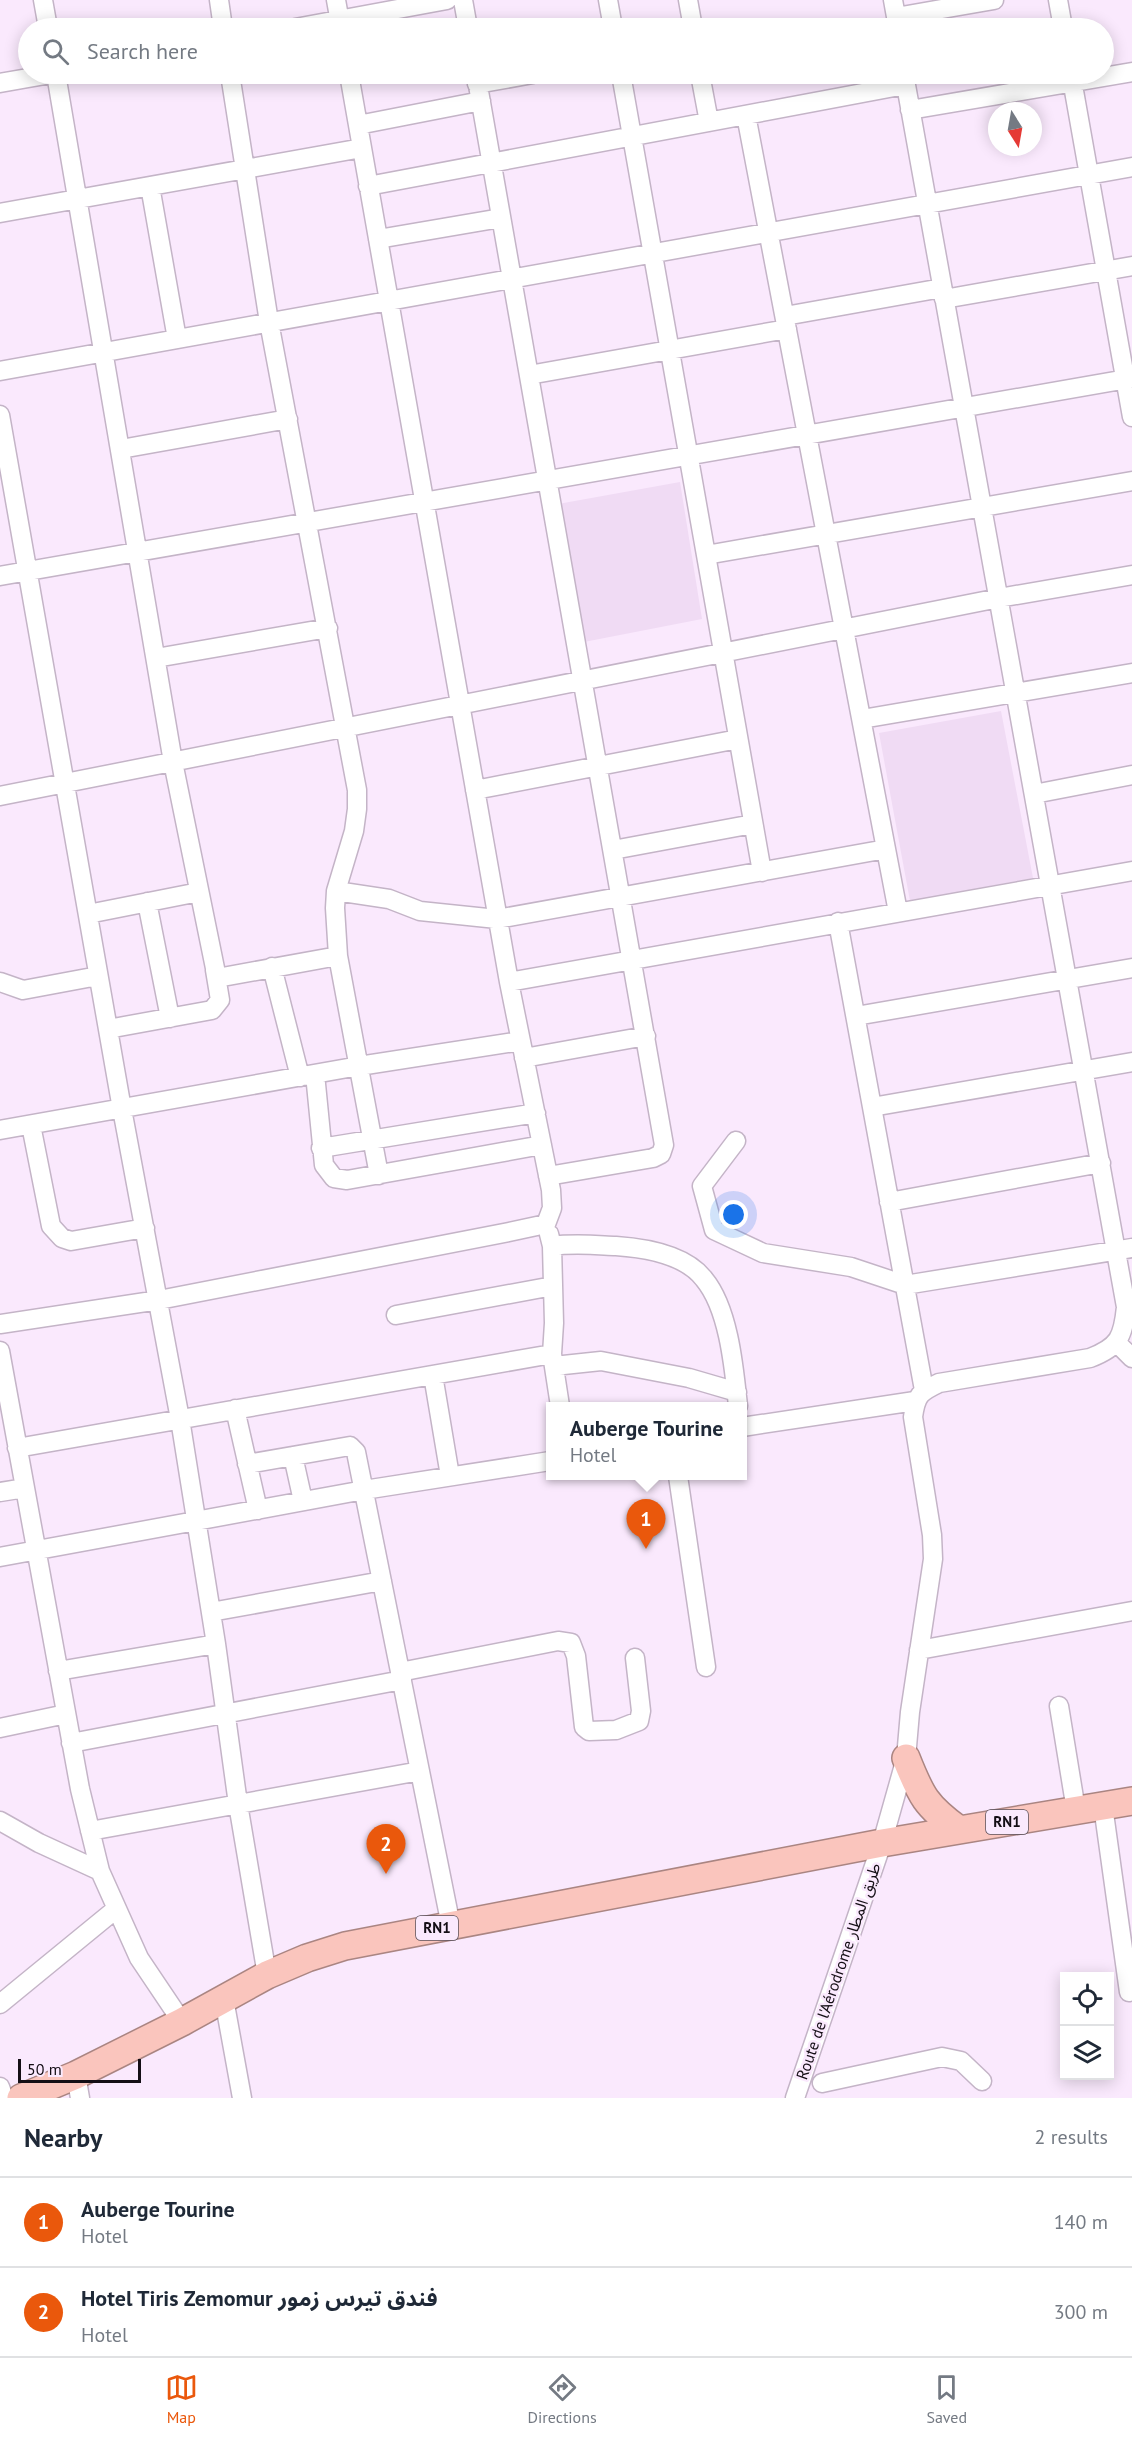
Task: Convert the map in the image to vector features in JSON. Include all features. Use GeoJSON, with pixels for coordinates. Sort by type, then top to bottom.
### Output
{"type":"FeatureCollection","features":[{"type":"Feature","properties":{"kind":"highway"},"geometry":{"type":"LineString","coordinates":[[906,1758],[919,1790],[934,1812],[959,1830]]}},
{"type":"Feature","properties":{"kind":"highway","name":"RN1"},"geometry":{"type":"LineString","coordinates":[[21,2098],[78,2087],[182,2022],[267,1975],[307,1958],[345,1946],[574,1904],[882,1843],[1132,1801]]}},
{"type":"Feature","properties":{"kind":"street"},"geometry":{"type":"LineString","coordinates":[[43,0],[46,18]]}},
{"type":"Feature","properties":{"kind":"street"},"geometry":{"type":"LineString","coordinates":[[219,0],[222,18]]}},
{"type":"Feature","properties":{"kind":"street"},"geometry":{"type":"LineString","coordinates":[[336,0],[339,18]]}},
{"type":"Feature","properties":{"kind":"street"},"geometry":{"type":"LineString","coordinates":[[367,18],[447,0]]}},
{"type":"Feature","properties":{"kind":"street"},"geometry":{"type":"LineString","coordinates":[[463,0],[466,18]]}},
{"type":"Feature","properties":{"kind":"street"},"geometry":{"type":"LineString","coordinates":[[608,0],[611,18]]}},
{"type":"Feature","properties":{"kind":"street"},"geometry":{"type":"LineString","coordinates":[[688,0],[691,18]]}},
{"type":"Feature","properties":{"kind":"street"},"geometry":{"type":"LineString","coordinates":[[896,15],[994,0]]}},
{"type":"Feature","properties":{"kind":"street"},"geometry":{"type":"LineString","coordinates":[[1058,0],[1061,18]]}},
{"type":"Feature","properties":{"kind":"street"},"geometry":{"type":"LineString","coordinates":[[1114,74],[1132,72]]}},
{"type":"Feature","properties":{"kind":"street"},"geometry":{"type":"LineString","coordinates":[[0,83],[18,80]]}},
{"type":"Feature","properties":{"kind":"street"},"geometry":{"type":"LineString","coordinates":[[58,84],[173,762],[220,1000],[212,1010],[108,1029]]}},
{"type":"Feature","properties":{"kind":"street"},"geometry":{"type":"LineString","coordinates":[[231,84],[269,322],[357,790],[357,808],[347,856],[336,891],[335,908],[338,956],[379,1175]]}},
{"type":"Feature","properties":{"kind":"street"},"geometry":{"type":"LineString","coordinates":[[351,84],[497,919],[549,1176],[552,1208],[546,1224],[552,1246],[553,1360],[559,1402]]}},
{"type":"Feature","properties":{"kind":"street"},"geometry":{"type":"LineString","coordinates":[[623,84],[762,872]]}},
{"type":"Feature","properties":{"kind":"street"},"geometry":{"type":"LineString","coordinates":[[702,84],[708,122]]}},
{"type":"Feature","properties":{"kind":"street"},"geometry":{"type":"LineString","coordinates":[[368,186],[746,115],[882,84]]}},
{"type":"Feature","properties":{"kind":"street"},"geometry":{"type":"LineString","coordinates":[[747,1426],[920,1395],[939,1383],[1090,1358],[1106,1352],[1117,1342],[1129,1307],[1124,1249],[1101,1163],[905,84]]}},
{"type":"Feature","properties":{"kind":"street"},"geometry":{"type":"LineString","coordinates":[[909,110],[1041,84]]}},
{"type":"Feature","properties":{"kind":"street"},"geometry":{"type":"LineString","coordinates":[[1072,84],[1106,270],[1129,379],[1132,417]]}},
{"type":"Feature","properties":{"kind":"street"},"geometry":{"type":"LineString","coordinates":[[358,124],[478,86],[664,1145],[661,1154],[653,1158],[549,1176]]}},
{"type":"Feature","properties":{"kind":"street"},"geometry":{"type":"LineString","coordinates":[[746,115],[898,912]]}},
{"type":"Feature","properties":{"kind":"street"},"geometry":{"type":"LineString","coordinates":[[0,213],[362,148]]}},
{"type":"Feature","properties":{"kind":"street"},"geometry":{"type":"LineString","coordinates":[[0,371],[1132,166]]}},
{"type":"Feature","properties":{"kind":"street"},"geometry":{"type":"LineString","coordinates":[[150,186],[177,339]]}},
{"type":"Feature","properties":{"kind":"street"},"geometry":{"type":"LineString","coordinates":[[378,239],[501,218]]}},
{"type":"Feature","properties":{"kind":"street"},"geometry":{"type":"LineString","coordinates":[[529,375],[669,350],[786,322],[943,293],[1132,266]]}},
{"type":"Feature","properties":{"kind":"street"},"geometry":{"type":"LineString","coordinates":[[0,576],[1129,379]]}},
{"type":"Feature","properties":{"kind":"street"},"geometry":{"type":"LineString","coordinates":[[0,415],[98,976],[180,1419],[216,1644],[238,1804],[267,1975]]}},
{"type":"Feature","properties":{"kind":"street"},"geometry":{"type":"LineString","coordinates":[[121,449],[288,419]]}},
{"type":"Feature","properties":{"kind":"street"},"geometry":{"type":"LineString","coordinates":[[706,555],[827,536],[1132,481]]}},
{"type":"Feature","properties":{"kind":"street"},"geometry":{"type":"LineString","coordinates":[[0,796],[999,598],[1132,575]]}},
{"type":"Feature","properties":{"kind":"street"},"geometry":{"type":"LineString","coordinates":[[156,658],[328,628]]}},
{"type":"Feature","properties":{"kind":"street"},"geometry":{"type":"LineString","coordinates":[[861,719],[1132,673]]}},
{"type":"Feature","properties":{"kind":"street"},"geometry":{"type":"LineString","coordinates":[[475,790],[738,739]]}},
{"type":"Feature","properties":{"kind":"street"},"geometry":{"type":"LineString","coordinates":[[1034,794],[1132,775]]}},
{"type":"Feature","properties":{"kind":"street"},"geometry":{"type":"LineString","coordinates":[[613,850],[753,824]]}},
{"type":"Feature","properties":{"kind":"street"},"geometry":{"type":"LineString","coordinates":[[336,891],[388,899],[420,911],[497,919],[886,849]]}},
{"type":"Feature","properties":{"kind":"street"},"geometry":{"type":"LineString","coordinates":[[509,982],[1132,871]]}},
{"type":"Feature","properties":{"kind":"street"},"geometry":{"type":"LineString","coordinates":[[88,914],[199,892]]}},
{"type":"Feature","properties":{"kind":"street"},"geometry":{"type":"LineString","coordinates":[[147,902],[170,1018]]}},
{"type":"Feature","properties":{"kind":"street","name":"Route de l'Aérodrome طريق المطار"},"geometry":{"type":"LineString","coordinates":[[795,2098],[882,1843],[906,1758],[910,1712],[933,1559],[932,1535],[913,1417],[920,1395],[905,1285],[838,922]]}},
{"type":"Feature","properties":{"kind":"street"},"geometry":{"type":"LineString","coordinates":[[215,970],[217,978],[338,956]]}},
{"type":"Feature","properties":{"kind":"street"},"geometry":{"type":"LineString","coordinates":[[272,967],[308,1076],[324,1165],[334,1178],[347,1180],[379,1175],[542,1145]]}},
{"type":"Feature","properties":{"kind":"street"},"geometry":{"type":"LineString","coordinates":[[856,1016],[1132,968]]}},
{"type":"Feature","properties":{"kind":"street"},"geometry":{"type":"LineString","coordinates":[[0,982],[23,990],[98,976]]}},
{"type":"Feature","properties":{"kind":"street"},"geometry":{"type":"LineString","coordinates":[[0,1130],[358,1066],[646,1036]]}},
{"type":"Feature","properties":{"kind":"street"},"geometry":{"type":"LineString","coordinates":[[872,1107],[1132,1062]]}},
{"type":"Feature","properties":{"kind":"street"},"geometry":{"type":"LineString","coordinates":[[321,1148],[536,1113]]}},
{"type":"Feature","properties":{"kind":"street"},"geometry":{"type":"LineString","coordinates":[[31,1125],[51,1226],[57,1234],[71,1240],[145,1228]]}},
{"type":"Feature","properties":{"kind":"street"},"geometry":{"type":"LineString","coordinates":[[736,1141],[702,1186],[714,1230],[763,1253],[851,1267],[905,1285],[1124,1249]]}},
{"type":"Feature","properties":{"kind":"street"},"geometry":{"type":"LineString","coordinates":[[889,1202],[1101,1163]]}},
{"type":"Feature","properties":{"kind":"street"},"geometry":{"type":"LineString","coordinates":[[0,1324],[159,1300],[546,1224]]}},
{"type":"Feature","properties":{"kind":"street"},"geometry":{"type":"LineString","coordinates":[[552,1246],[572,1243],[642,1248],[668,1256],[703,1277],[722,1312],[738,1399]]}},
{"type":"Feature","properties":{"kind":"street"},"geometry":{"type":"LineString","coordinates":[[396,1315],[553,1286]]}},
{"type":"Feature","properties":{"kind":"street"},"geometry":{"type":"LineString","coordinates":[[1117,1342],[1132,1358]]}},
{"type":"Feature","properties":{"kind":"street"},"geometry":{"type":"LineString","coordinates":[[0,1351],[7,1429],[17,1448],[71,1743],[100,1871],[139,1958],[182,2022]]}},
{"type":"Feature","properties":{"kind":"street"},"geometry":{"type":"LineString","coordinates":[[17,1448],[433,1375],[553,1360],[601,1361],[689,1378],[738,1399]]}},
{"type":"Feature","properties":{"kind":"street"},"geometry":{"type":"LineString","coordinates":[[433,1375],[450,1476]]}},
{"type":"Feature","properties":{"kind":"street"},"geometry":{"type":"LineString","coordinates":[[235,1409],[258,1510]]}},
{"type":"Feature","properties":{"kind":"street"},"geometry":{"type":"LineString","coordinates":[[247,1464],[350,1446],[356,1452],[451,1926]]}},
{"type":"Feature","properties":{"kind":"street"},"geometry":{"type":"LineString","coordinates":[[293,1456],[303,1501]]}},
{"type":"Feature","properties":{"kind":"street"},"geometry":{"type":"LineString","coordinates":[[0,1557],[364,1490],[546,1462]]}},
{"type":"Feature","properties":{"kind":"street"},"geometry":{"type":"LineString","coordinates":[[679,1480],[706,1667]]}},
{"type":"Feature","properties":{"kind":"street"},"geometry":{"type":"LineString","coordinates":[[0,1492],[24,1488]]}},
{"type":"Feature","properties":{"kind":"street"},"geometry":{"type":"LineString","coordinates":[[211,1612],[382,1581]]}},
{"type":"Feature","properties":{"kind":"street"},"geometry":{"type":"LineString","coordinates":[[919,1650],[1132,1611]]}},
{"type":"Feature","properties":{"kind":"street"},"geometry":{"type":"LineString","coordinates":[[71,1743],[226,1714],[558,1641],[571,1643],[576,1656],[584,1727],[589,1731],[616,1730],[639,1720],[641,1712],[635,1658]]}},
{"type":"Feature","properties":{"kind":"street"},"geometry":{"type":"LineString","coordinates":[[58,1671],[216,1644]]}},
{"type":"Feature","properties":{"kind":"street"},"geometry":{"type":"LineString","coordinates":[[1059,1706],[1076,1810]]}},
{"type":"Feature","properties":{"kind":"street"},"geometry":{"type":"LineString","coordinates":[[0,1728],[66,1714]]}},
{"type":"Feature","properties":{"kind":"street"},"geometry":{"type":"LineString","coordinates":[[90,1831],[420,1771]]}},
{"type":"Feature","properties":{"kind":"street"},"geometry":{"type":"LineString","coordinates":[[1103,1806],[1127,1944],[1130,1992]]}},
{"type":"Feature","properties":{"kind":"street"},"geometry":{"type":"LineString","coordinates":[[0,1821],[39,1843],[100,1871]]}},
{"type":"Feature","properties":{"kind":"street"},"geometry":{"type":"LineString","coordinates":[[0,2004],[116,1908]]}},
{"type":"Feature","properties":{"kind":"street"},"geometry":{"type":"LineString","coordinates":[[224,1999],[242,2098]]}},
{"type":"Feature","properties":{"kind":"street"},"geometry":{"type":"LineString","coordinates":[[809,2056],[826,2090],[942,2057],[961,2061],[982,2081]]}},
{"type":"Feature","properties":{"kind":"street"},"geometry":{"type":"LineString","coordinates":[[0,2087],[4,2098]]}},
{"type":"Feature","properties":{"kind":"shaded area"},"geometry":{"type":"Polygon","coordinates":[[[680,482],[702,619],[584,642],[558,504],[680,482]]]}},
{"type":"Feature","properties":{"kind":"shaded area"},"geometry":{"type":"Polygon","coordinates":[[[1001,711],[1033,878],[910,901],[879,733],[1001,711]]]}},
{"type":"Feature","properties":{"kind":"place","name":"Auberge Tourine"},"geometry":{"type":"Point","coordinates":[646,1549]}},
{"type":"Feature","properties":{"kind":"place","name":"Hotel Tiris Zemomur فندق تيرس زمور"},"geometry":{"type":"Point","coordinates":[386,1874]}}]}
